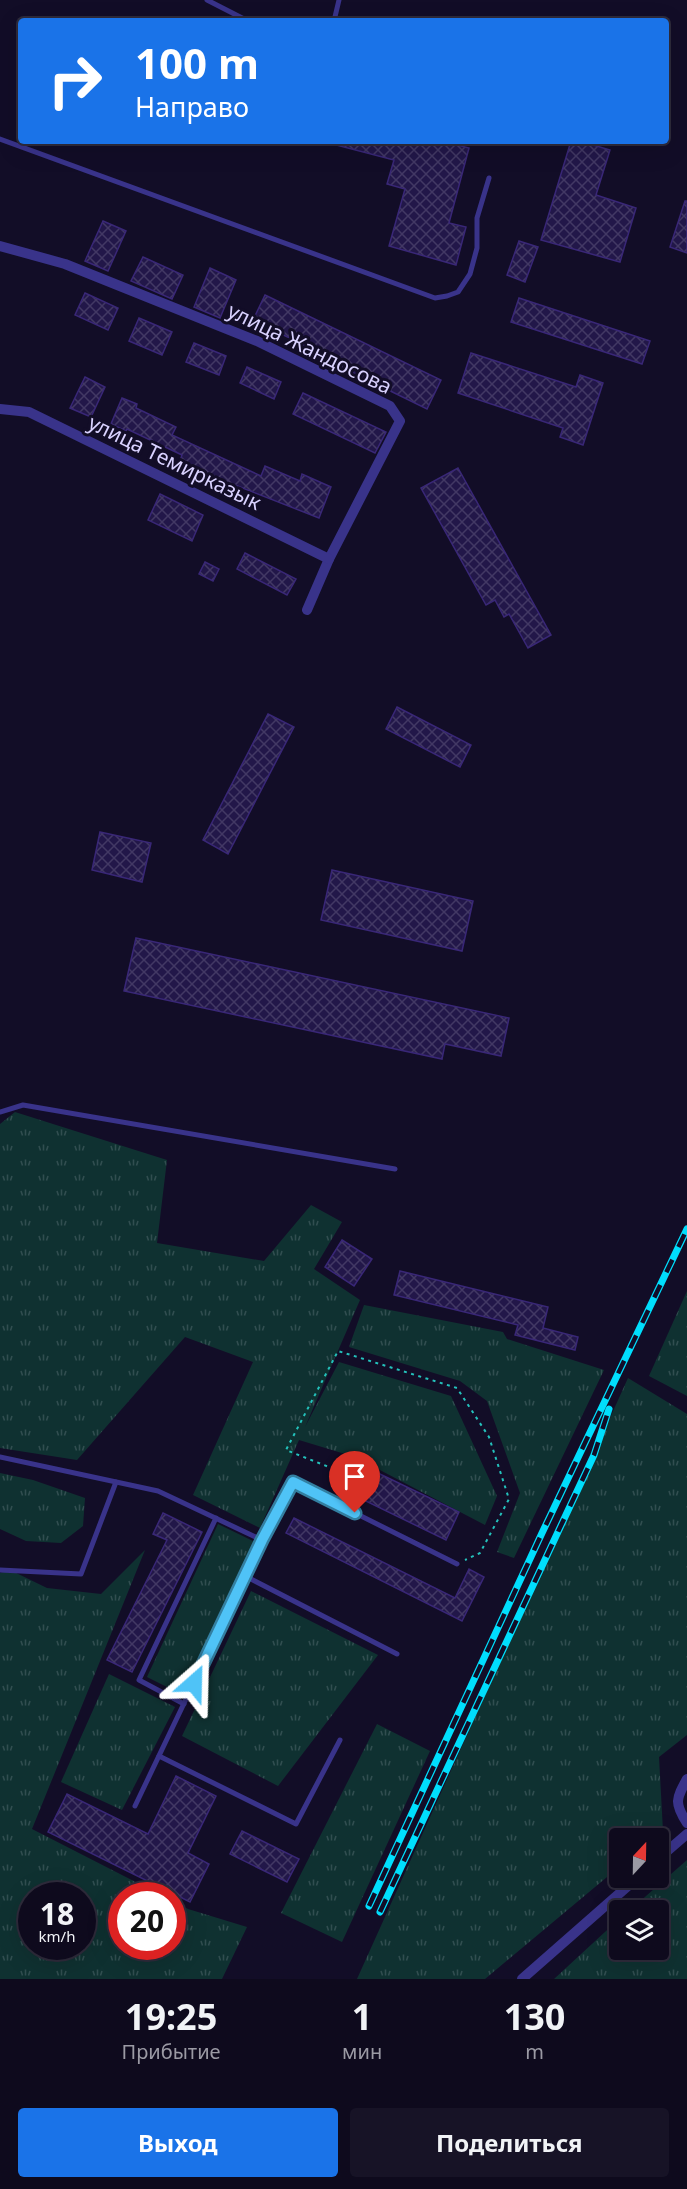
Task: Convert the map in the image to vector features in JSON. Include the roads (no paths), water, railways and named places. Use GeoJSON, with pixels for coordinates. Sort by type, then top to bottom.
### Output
{"type":"FeatureCollection","features":[{"type":"Feature","properties":{"kind":"street","name":"улица Жандосова"},"geometry":{"type":"LineString","coordinates":[[0,246],[65,264],[257,341],[390,406],[400,421],[329,560],[307,610]]}},
{"type":"Feature","properties":{"kind":"street","name":"улица Темирказык"},"geometry":{"type":"LineString","coordinates":[[0,409],[29,411],[329,560]]}},
{"type":"Feature","properties":{"kind":"street"},"geometry":{"type":"LineString","coordinates":[[687,1779],[677,1797],[678,1810],[687,1823]]}},
{"type":"Feature","properties":{"kind":"street"},"geometry":{"type":"LineString","coordinates":[[669,1850],[687,1834]]}},
{"type":"Feature","properties":{"kind":"street"},"geometry":{"type":"LineString","coordinates":[[522,1979],[626,1888]]}},
{"type":"Feature","properties":{"kind":"lane"},"geometry":{"type":"LineString","coordinates":[[207,0],[242,18]]}},
{"type":"Feature","properties":{"kind":"lane"},"geometry":{"type":"LineString","coordinates":[[335,18],[339,0]]}},
{"type":"Feature","properties":{"kind":"lane"},"geometry":{"type":"LineString","coordinates":[[0,139],[435,298],[458,292],[470,274],[477,248],[477,218],[489,178]]}},
{"type":"Feature","properties":{"kind":"lane"},"geometry":{"type":"LineString","coordinates":[[0,1112],[22,1105],[394,1169]]}},
{"type":"Feature","properties":{"kind":"lane"},"geometry":{"type":"LineString","coordinates":[[0,1458],[158,1491],[262,1540]]}},
{"type":"Feature","properties":{"kind":"lane"},"geometry":{"type":"LineString","coordinates":[[0,1570],[81,1574],[116,1482]]}},
{"type":"Feature","properties":{"kind":"lane"},"geometry":{"type":"LineString","coordinates":[[135,1806],[262,1540],[293,1482],[457,1564]]}},
{"type":"Feature","properties":{"kind":"lane"},"geometry":{"type":"LineString","coordinates":[[184,1704],[139,1680],[216,1518]]}},
{"type":"Feature","properties":{"kind":"lane"},"geometry":{"type":"LineString","coordinates":[[245,1576],[397,1654]]}},
{"type":"Feature","properties":{"kind":"lane"},"geometry":{"type":"LineString","coordinates":[[159,1756],[296,1824],[340,1740]]}},
{"type":"Feature","properties":{"kind":"railway"},"geometry":{"type":"LineString","coordinates":[[369,1906],[542,1533],[687,1229]]}},
{"type":"Feature","properties":{"kind":"railway"},"geometry":{"type":"LineString","coordinates":[[380,1912],[594,1455],[609,1409]]}}]}
